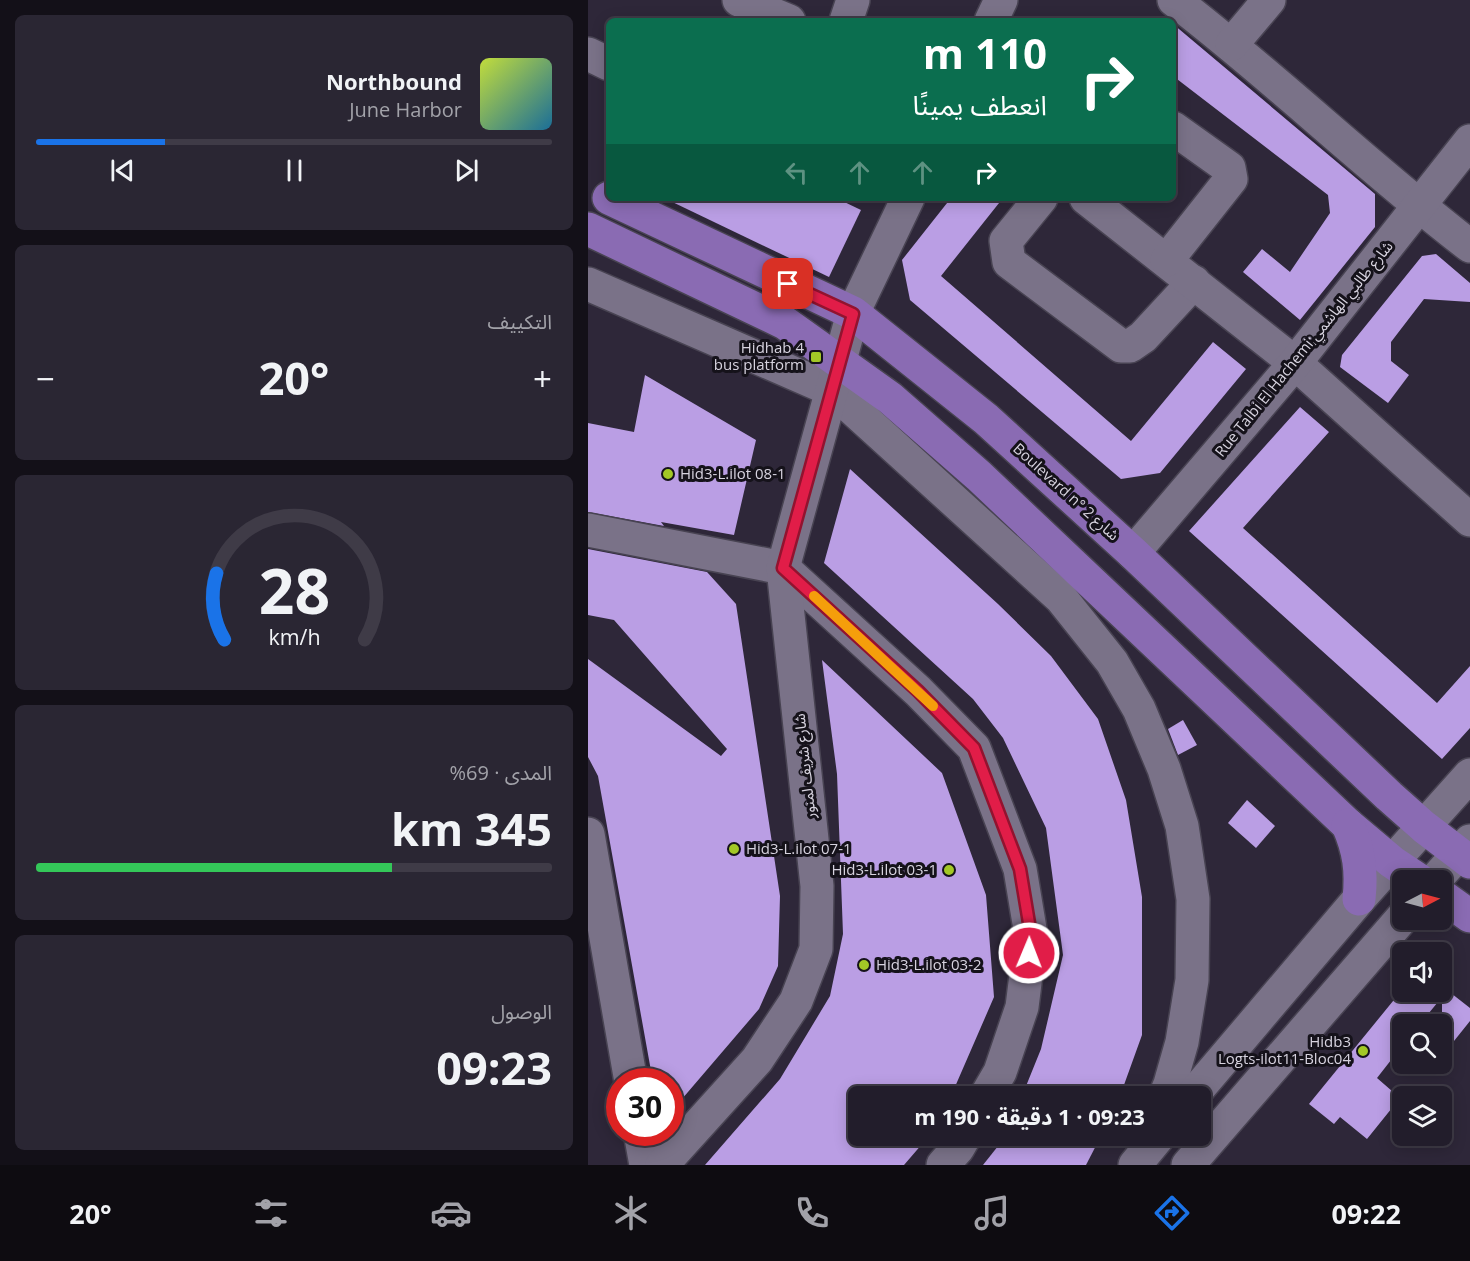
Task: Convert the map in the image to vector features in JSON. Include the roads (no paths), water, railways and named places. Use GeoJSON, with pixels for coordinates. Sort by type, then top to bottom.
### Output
{"type":"FeatureCollection","features":[{"type":"Feature","properties":{"kind":"main road","name":"Boulevard n° شارع 2"},"geometry":{"type":"LineString","coordinates":[[588,188],[606,197]]}},
{"type":"Feature","properties":{"kind":"main road","name":"Boulevard n° شارع 2"},"geometry":{"type":"LineString","coordinates":[[615,201],[853,314],[986,419],[1133,553],[1424,827],[1466,852]]}},
{"type":"Feature","properties":{"kind":"main road"},"geometry":{"type":"LineString","coordinates":[[588,229],[785,323],[836,377],[890,398],[979,476],[1348,825],[1404,870]]}},
{"type":"Feature","properties":{"kind":"main road"},"geometry":{"type":"LineString","coordinates":[[1348,825],[1356,842],[1360,861],[1359,899]]}},
{"type":"Feature","properties":{"kind":"main road"},"geometry":{"type":"LineString","coordinates":[[1452,903],[1470,916]]}},
{"type":"Feature","properties":{"kind":"street"},"geometry":{"type":"LineString","coordinates":[[739,0],[782,18]]}},
{"type":"Feature","properties":{"kind":"street"},"geometry":{"type":"LineString","coordinates":[[847,18],[853,0]]}},
{"type":"Feature","properties":{"kind":"street"},"geometry":{"type":"LineString","coordinates":[[992,18],[1001,0]]}},
{"type":"Feature","properties":{"kind":"street"},"geometry":{"type":"LineString","coordinates":[[1174,0],[1232,44],[1419,207],[1470,246]]}},
{"type":"Feature","properties":{"kind":"street"},"geometry":{"type":"LineString","coordinates":[[1232,44],[1269,0]]}},
{"type":"Feature","properties":{"kind":"street"},"geometry":{"type":"LineString","coordinates":[[588,54],[606,63]]}},
{"type":"Feature","properties":{"kind":"street"},"geometry":{"type":"LineString","coordinates":[[1167,261],[1230,179],[1229,168],[1176,130]]}},
{"type":"Feature","properties":{"kind":"street","name":"Rue Talbi El Hachemi;شارع طالبي الهاشمي"},"geometry":{"type":"LineString","coordinates":[[1133,553],[1295,363],[1470,141]]}},
{"type":"Feature","properties":{"kind":"street"},"geometry":{"type":"LineString","coordinates":[[783,568],[853,314],[907,201]]}},
{"type":"Feature","properties":{"kind":"street"},"geometry":{"type":"LineString","coordinates":[[1039,201],[1006,242],[1009,262],[1121,346],[1130,346],[1143,337],[1194,282]]}},
{"type":"Feature","properties":{"kind":"street"},"geometry":{"type":"LineString","coordinates":[[1090,201],[1295,363],[1470,520]]}},
{"type":"Feature","properties":{"kind":"street"},"geometry":{"type":"LineString","coordinates":[[588,284],[836,377],[1061,598],[1112,662],[1139,709],[1164,769],[1182,826],[1193,899],[1192,980],[1182,1042],[1169,1086]]}},
{"type":"Feature","properties":{"kind":"street"},"geometry":{"type":"LineString","coordinates":[[588,530],[783,568],[918,691],[974,748],[1020,869],[1031,935],[1022,1007],[1000,1072],[992,1086]]}},
{"type":"Feature","properties":{"kind":"street","name":"شارع شريف لمنور"},"geometry":{"type":"LineString","coordinates":[[662,1165],[757,1060],[796,1001],[816,949],[817,886],[783,568]]}},
{"type":"Feature","properties":{"kind":"street"},"geometry":{"type":"LineString","coordinates":[[1200,1086],[1359,899],[1470,775]]}},
{"type":"Feature","properties":{"kind":"street"},"geometry":{"type":"LineString","coordinates":[[588,834],[629,1068]]}},
{"type":"Feature","properties":{"kind":"street"},"geometry":{"type":"LineString","coordinates":[[1446,870],[1466,852]]}},
{"type":"Feature","properties":{"kind":"street"},"geometry":{"type":"LineString","coordinates":[[1188,1165],[1392,930]]}},
{"type":"Feature","properties":{"kind":"street"},"geometry":{"type":"LineString","coordinates":[[642,1146],[645,1165]]}},
{"type":"Feature","properties":{"kind":"street"},"geometry":{"type":"LineString","coordinates":[[943,1165],[959,1146]]}},
{"type":"Feature","properties":{"kind":"street"},"geometry":{"type":"LineString","coordinates":[[1134,1165],[1143,1146]]}},
{"type":"Feature","properties":{"kind":"street"},"geometry":{"type":"LineString","coordinates":[[1134,1165],[1150,1146]]}},
{"type":"Feature","properties":{"kind":"place","name":"Hidhab 4 bus platform"},"geometry":{"type":"Point","coordinates":[816,357]}},
{"type":"Feature","properties":{"kind":"place","name":"Hid3-L.ilot 08-1"},"geometry":{"type":"Point","coordinates":[668,474]}},
{"type":"Feature","properties":{"kind":"place","name":"Hid3-L.ilot 07-1"},"geometry":{"type":"Point","coordinates":[734,849]}},
{"type":"Feature","properties":{"kind":"place","name":"Hid3-L.ilot 03-1"},"geometry":{"type":"Point","coordinates":[949,870]}},
{"type":"Feature","properties":{"kind":"place","name":"Hid3-L.ilot 03-2"},"geometry":{"type":"Point","coordinates":[864,965]}},
{"type":"Feature","properties":{"kind":"place","name":"Hidb3 Logts-ilot11-Bloc04"},"geometry":{"type":"Point","coordinates":[1363,1051]}}]}
